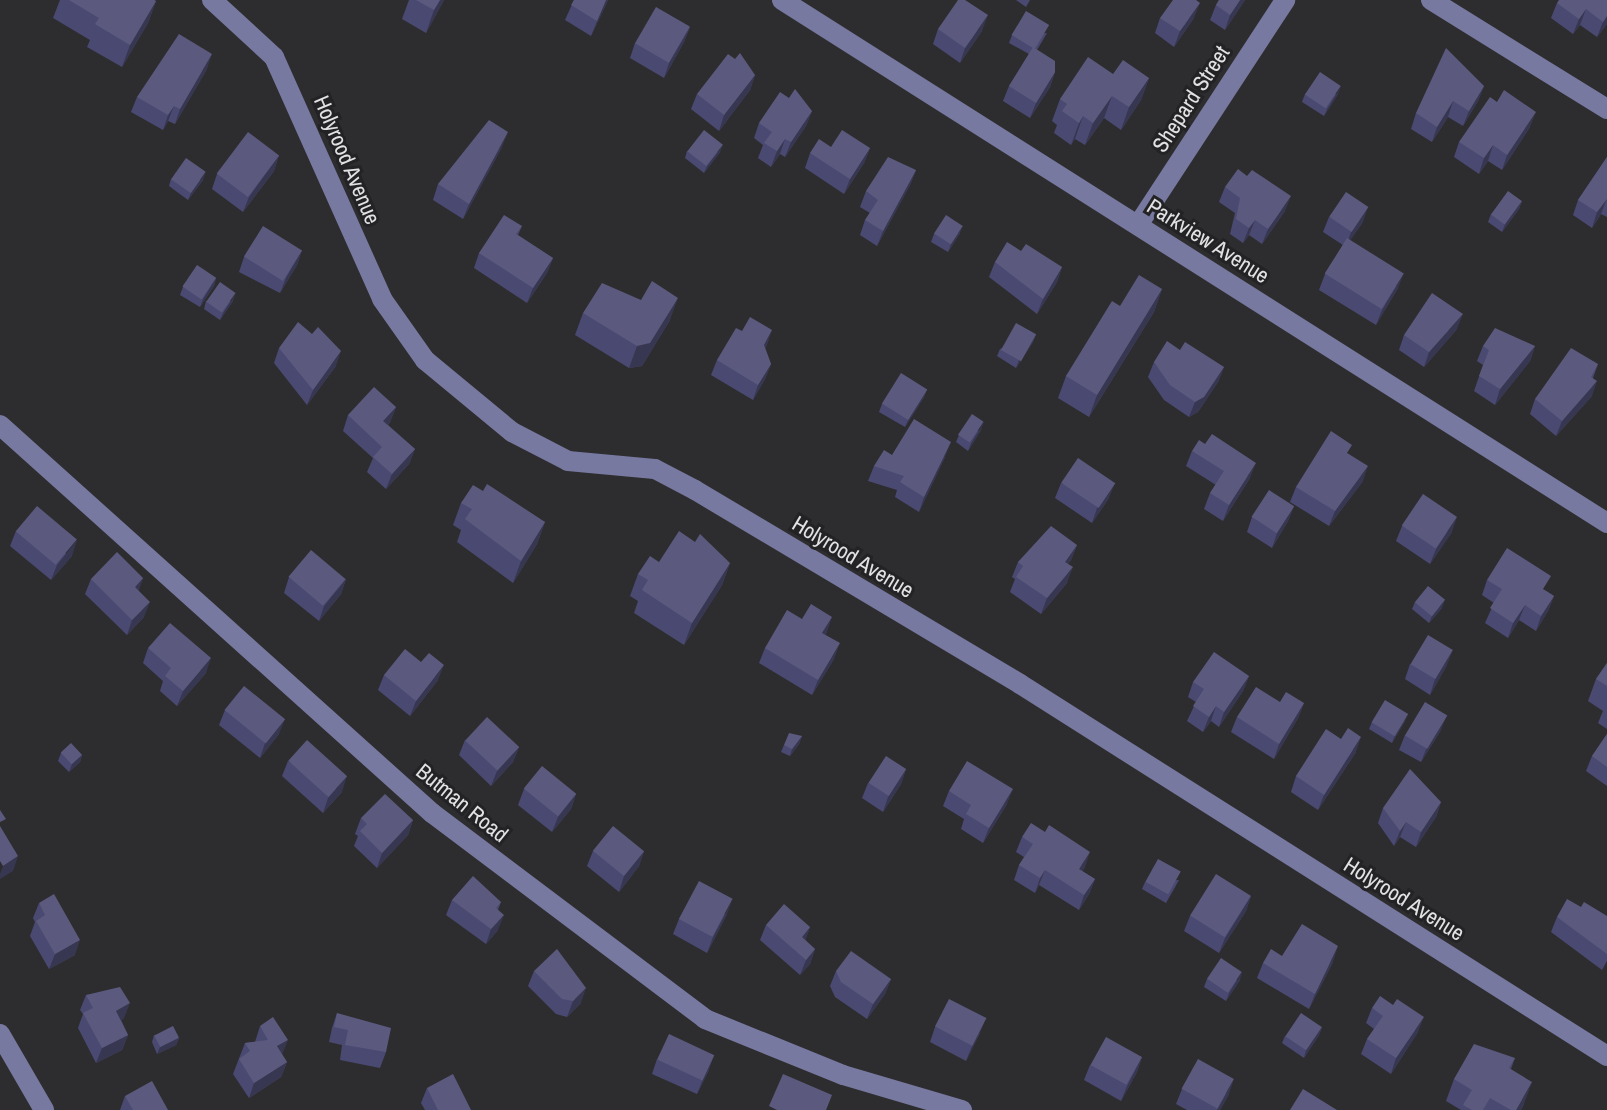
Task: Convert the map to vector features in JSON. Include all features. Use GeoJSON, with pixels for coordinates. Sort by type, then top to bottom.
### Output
{"type":"FeatureCollection","features":[{"type":"Feature","properties":{"kind":"street","name":"Holyrood Avenue"},"geometry":{"type":"LineString","coordinates":[[212,0],[274,57],[382,299],[416,348],[512,432],[568,461],[655,469],[695,490],[1020,684],[1607,1056]]}},
{"type":"Feature","properties":{"kind":"street","name":"Parkview Avenue"},"geometry":{"type":"LineString","coordinates":[[782,0],[1607,523]]}},
{"type":"Feature","properties":{"kind":"street","name":"Shepard Street"},"geometry":{"type":"LineString","coordinates":[[1138,225],[1285,0]]}},
{"type":"Feature","properties":{"kind":"street"},"geometry":{"type":"LineString","coordinates":[[1431,0],[1607,109]]}},
{"type":"Feature","properties":{"kind":"street","name":"Butman Road"},"geometry":{"type":"LineString","coordinates":[[0,425],[432,813],[705,1019],[843,1075],[962,1110]]}},
{"type":"Feature","properties":{"kind":"street"},"geometry":{"type":"LineString","coordinates":[[0,1034],[44,1110]]}},
{"type":"Feature","properties":{"kind":"building"},"geometry":{"type":"Polygon","coordinates":[[[69,0],[156,1],[130,45],[95,24],[99,18],[69,0]]]}},
{"type":"Feature","properties":{"kind":"building"},"geometry":{"type":"Polygon","coordinates":[[[416,0],[440,0],[434,10],[416,0]]]}},
{"type":"Feature","properties":{"kind":"building"},"geometry":{"type":"Polygon","coordinates":[[[574,0],[606,0],[597,21],[571,5],[574,0]]]}},
{"type":"Feature","properties":{"kind":"building"},"geometry":{"type":"Polygon","coordinates":[[[958,0],[965,0],[988,15],[965,48],[938,29],[958,0]]]}},
{"type":"Feature","properties":{"kind":"building"},"geometry":{"type":"Polygon","coordinates":[[[1173,0],[1196,0],[1200,3],[1180,31],[1160,18],[1173,0]]]}},
{"type":"Feature","properties":{"kind":"building"},"geometry":{"type":"Polygon","coordinates":[[[1219,0],[1240,0],[1230,15],[1216,5],[1219,0]]]}},
{"type":"Feature","properties":{"kind":"building"},"geometry":{"type":"Polygon","coordinates":[[[1559,0],[1607,0],[1607,16],[1603,22],[1586,9],[1579,19],[1557,3],[1559,0]]]}},
{"type":"Feature","properties":{"kind":"building"},"geometry":{"type":"Polygon","coordinates":[[[656,7],[690,26],[669,63],[635,43],[656,7]]]}},
{"type":"Feature","properties":{"kind":"building"},"geometry":{"type":"Polygon","coordinates":[[[1026,11],[1049,25],[1035,49],[1012,35],[1026,11]]]}},
{"type":"Feature","properties":{"kind":"building"},"geometry":{"type":"Polygon","coordinates":[[[179,34],[212,54],[180,109],[174,106],[168,115],[137,97],[179,34]]]}},
{"type":"Feature","properties":{"kind":"building"},"geometry":{"type":"Polygon","coordinates":[[[1033,47],[1055,61],[1055,72],[1036,103],[1009,86],[1033,47]]]}},
{"type":"Feature","properties":{"kind":"building"},"geometry":{"type":"Polygon","coordinates":[[[1446,48],[1484,86],[1469,111],[1453,101],[1437,127],[1416,113],[1446,48]]]}},
{"type":"Feature","properties":{"kind":"building"},"geometry":{"type":"Polygon","coordinates":[[[740,53],[755,75],[724,115],[697,94],[728,54],[735,59],[740,53]]]}},
{"type":"Feature","properties":{"kind":"building"},"geometry":{"type":"Polygon","coordinates":[[[1088,57],[1113,74],[1123,60],[1149,78],[1129,107],[1112,96],[1093,123],[1083,116],[1079,123],[1062,111],[1067,104],[1060,99],[1088,57]]]}},
{"type":"Feature","properties":{"kind":"building"},"geometry":{"type":"Polygon","coordinates":[[[1320,72],[1341,86],[1326,108],[1305,94],[1320,72]]]}},
{"type":"Feature","properties":{"kind":"building"},"geometry":{"type":"Polygon","coordinates":[[[795,89],[812,111],[791,142],[785,139],[777,151],[764,143],[772,132],[759,123],[780,92],[789,98],[795,89]]]}},
{"type":"Feature","properties":{"kind":"building"},"geometry":{"type":"Polygon","coordinates":[[[1504,90],[1536,112],[1507,155],[1493,145],[1484,158],[1459,142],[1490,97],[1497,102],[1504,90]]]}},
{"type":"Feature","properties":{"kind":"building"},"geometry":{"type":"Polygon","coordinates":[[[489,120],[508,132],[469,204],[438,184],[489,120]]]}},
{"type":"Feature","properties":{"kind":"building"},"geometry":{"type":"Polygon","coordinates":[[[704,130],[723,145],[706,166],[687,151],[704,130]]]}},
{"type":"Feature","properties":{"kind":"building"},"geometry":{"type":"Polygon","coordinates":[[[842,130],[870,148],[850,179],[810,153],[819,139],[831,147],[842,130]]]}},
{"type":"Feature","properties":{"kind":"building"},"geometry":{"type":"Polygon","coordinates":[[[248,132],[279,155],[248,197],[217,174],[248,132]]]}},
{"type":"Feature","properties":{"kind":"building"},"geometry":{"type":"Polygon","coordinates":[[[888,157],[916,170],[883,231],[865,220],[878,200],[866,191],[888,157]]]}},
{"type":"Feature","properties":{"kind":"building"},"geometry":{"type":"Polygon","coordinates":[[[1607,157],[1607,199],[1597,212],[1578,200],[1607,157]]]}},
{"type":"Feature","properties":{"kind":"building"},"geometry":{"type":"Polygon","coordinates":[[[186,158],[206,172],[191,193],[171,179],[186,158]]]}},
{"type":"Feature","properties":{"kind":"building"},"geometry":{"type":"Polygon","coordinates":[[[1238,169],[1247,176],[1252,170],[1291,196],[1268,229],[1255,220],[1249,228],[1236,219],[1240,198],[1225,187],[1238,169]]]}},
{"type":"Feature","properties":{"kind":"building"},"geometry":{"type":"Polygon","coordinates":[[[1508,191],[1522,201],[1505,224],[1491,214],[1508,191]]]}},
{"type":"Feature","properties":{"kind":"building"},"geometry":{"type":"Polygon","coordinates":[[[1346,192],[1368,207],[1352,232],[1329,217],[1346,192]]]}},
{"type":"Feature","properties":{"kind":"building"},"geometry":{"type":"Polygon","coordinates":[[[504,215],[522,226],[516,234],[553,258],[533,288],[479,253],[504,215]]]}},
{"type":"Feature","properties":{"kind":"building"},"geometry":{"type":"Polygon","coordinates":[[[946,215],[963,226],[951,244],[934,233],[946,215]]]}},
{"type":"Feature","properties":{"kind":"building"},"geometry":{"type":"Polygon","coordinates":[[[263,226],[302,250],[283,281],[244,257],[263,226]]]}},
{"type":"Feature","properties":{"kind":"building"},"geometry":{"type":"Polygon","coordinates":[[[1347,238],[1404,274],[1382,309],[1325,274],[1347,238]]]}},
{"type":"Feature","properties":{"kind":"building"},"geometry":{"type":"Polygon","coordinates":[[[1007,242],[1021,251],[1026,244],[1062,267],[1043,299],[995,262],[1007,242]]]}},
{"type":"Feature","properties":{"kind":"building"},"geometry":{"type":"Polygon","coordinates":[[[197,265],[216,278],[202,299],[182,287],[197,265]]]}},
{"type":"Feature","properties":{"kind":"building"},"geometry":{"type":"Polygon","coordinates":[[[1139,275],[1162,289],[1097,395],[1066,376],[1112,301],[1120,306],[1139,275]]]}},
{"type":"Feature","properties":{"kind":"building"},"geometry":{"type":"Polygon","coordinates":[[[652,281],[678,298],[650,343],[637,346],[583,313],[602,283],[641,300],[652,281]]]}},
{"type":"Feature","properties":{"kind":"building"},"geometry":{"type":"Polygon","coordinates":[[[220,282],[236,293],[222,313],[206,302],[220,282]]]}},
{"type":"Feature","properties":{"kind":"building"},"geometry":{"type":"Polygon","coordinates":[[[1432,293],[1463,314],[1429,352],[1404,335],[1432,293]]]}},
{"type":"Feature","properties":{"kind":"building"},"geometry":{"type":"Polygon","coordinates":[[[750,317],[772,330],[764,345],[771,364],[758,385],[717,360],[736,328],[742,331],[750,317]]]}},
{"type":"Feature","properties":{"kind":"building"},"geometry":{"type":"Polygon","coordinates":[[[298,322],[312,334],[318,327],[341,351],[313,390],[279,348],[298,322]]]}},
{"type":"Feature","properties":{"kind":"building"},"geometry":{"type":"Polygon","coordinates":[[[1016,323],[1036,334],[1021,361],[1001,350],[1016,323]]]}},
{"type":"Feature","properties":{"kind":"building"},"geometry":{"type":"Polygon","coordinates":[[[1495,328],[1535,346],[1500,389],[1479,376],[1489,350],[1483,346],[1495,328]]]}},
{"type":"Feature","properties":{"kind":"building"},"geometry":{"type":"Polygon","coordinates":[[[1167,341],[1180,350],[1185,342],[1224,367],[1204,397],[1195,402],[1170,385],[1154,362],[1167,341]]]}},
{"type":"Feature","properties":{"kind":"building"},"geometry":{"type":"Polygon","coordinates":[[[1571,348],[1598,364],[1591,377],[1597,381],[1562,421],[1535,399],[1571,348]]]}},
{"type":"Feature","properties":{"kind":"building"},"geometry":{"type":"Polygon","coordinates":[[[901,373],[927,389],[908,420],[882,404],[901,373]]]}},
{"type":"Feature","properties":{"kind":"building"},"geometry":{"type":"Polygon","coordinates":[[[374,387],[396,407],[383,421],[415,449],[392,474],[373,457],[382,447],[348,415],[374,387]]]}},
{"type":"Feature","properties":{"kind":"building"},"geometry":{"type":"Polygon","coordinates":[[[972,414],[984,422],[970,443],[958,435],[972,414]]]}},
{"type":"Feature","properties":{"kind":"building"},"geometry":{"type":"Polygon","coordinates":[[[914,419],[951,442],[924,497],[900,482],[904,476],[874,466],[884,450],[892,455],[914,419]]]}},
{"type":"Feature","properties":{"kind":"building"},"geometry":{"type":"Polygon","coordinates":[[[1331,431],[1352,445],[1347,453],[1368,466],[1335,511],[1296,487],[1331,431]]]}},
{"type":"Feature","properties":{"kind":"building"},"geometry":{"type":"Polygon","coordinates":[[[1212,434],[1256,463],[1229,505],[1210,493],[1224,471],[1192,451],[1199,440],[1205,444],[1212,434]]]}},
{"type":"Feature","properties":{"kind":"building"},"geometry":{"type":"Polygon","coordinates":[[[1078,458],[1115,483],[1099,508],[1061,483],[1078,458]]]}},
{"type":"Feature","properties":{"kind":"building"},"geometry":{"type":"Polygon","coordinates":[[[487,484],[545,522],[521,561],[465,519],[472,509],[461,503],[473,485],[483,491],[487,484]]]}},
{"type":"Feature","properties":{"kind":"building"},"geometry":{"type":"Polygon","coordinates":[[[1269,490],[1294,506],[1277,533],[1252,517],[1269,490]]]}},
{"type":"Feature","properties":{"kind":"building"},"geometry":{"type":"Polygon","coordinates":[[[1423,494],[1457,517],[1436,548],[1402,526],[1423,494]]]}},
{"type":"Feature","properties":{"kind":"building"},"geometry":{"type":"Polygon","coordinates":[[[37,506],[77,539],[56,565],[16,531],[37,506]]]}},
{"type":"Feature","properties":{"kind":"building"},"geometry":{"type":"Polygon","coordinates":[[[1051,526],[1077,545],[1065,562],[1073,567],[1047,598],[1016,577],[1023,566],[1018,562],[1051,526]]]}},
{"type":"Feature","properties":{"kind":"building"},"geometry":{"type":"Polygon","coordinates":[[[679,531],[695,542],[700,534],[730,563],[692,623],[642,590],[648,580],[638,574],[650,556],[659,562],[679,531]]]}},
{"type":"Feature","properties":{"kind":"building"},"geometry":{"type":"Polygon","coordinates":[[[1507,548],[1551,576],[1543,589],[1554,596],[1541,616],[1525,605],[1513,623],[1490,608],[1502,589],[1487,580],[1507,548]]]}},
{"type":"Feature","properties":{"kind":"building"},"geometry":{"type":"Polygon","coordinates":[[[311,550],[345,579],[323,606],[289,577],[311,550]]]}},
{"type":"Feature","properties":{"kind":"building"},"geometry":{"type":"Polygon","coordinates":[[[117,552],[143,578],[135,587],[150,602],[132,620],[91,579],[117,552]]]}},
{"type":"Feature","properties":{"kind":"building"},"geometry":{"type":"Polygon","coordinates":[[[1428,586],[1445,600],[1432,616],[1415,602],[1428,586]]]}},
{"type":"Feature","properties":{"kind":"building"},"geometry":{"type":"Polygon","coordinates":[[[811,604],[832,617],[822,633],[840,643],[818,680],[765,648],[787,610],[802,619],[811,604]]]}},
{"type":"Feature","properties":{"kind":"building"},"geometry":{"type":"Polygon","coordinates":[[[170,623],[211,658],[183,691],[165,676],[171,668],[148,648],[170,623]]]}},
{"type":"Feature","properties":{"kind":"building"},"geometry":{"type":"Polygon","coordinates":[[[1428,635],[1453,650],[1435,679],[1410,664],[1428,635]]]}},
{"type":"Feature","properties":{"kind":"building"},"geometry":{"type":"Polygon","coordinates":[[[405,649],[421,662],[429,653],[444,665],[416,701],[384,675],[405,649]]]}},
{"type":"Feature","properties":{"kind":"building"},"geometry":{"type":"Polygon","coordinates":[[[1214,652],[1249,676],[1224,712],[1216,706],[1209,717],[1193,706],[1204,689],[1193,682],[1214,652]]]}},
{"type":"Feature","properties":{"kind":"building"},"geometry":{"type":"Polygon","coordinates":[[[1607,663],[1607,686],[1596,679],[1607,663]]]}},
{"type":"Feature","properties":{"kind":"building"},"geometry":{"type":"Polygon","coordinates":[[[244,686],[285,719],[266,743],[224,710],[244,686]]]}},
{"type":"Feature","properties":{"kind":"building"},"geometry":{"type":"Polygon","coordinates":[[[1256,687],[1280,702],[1286,692],[1304,703],[1279,744],[1237,717],[1256,687]]]}},
{"type":"Feature","properties":{"kind":"building"},"geometry":{"type":"Polygon","coordinates":[[[1385,700],[1408,714],[1395,736],[1372,722],[1385,700]]]}},
{"type":"Feature","properties":{"kind":"building"},"geometry":{"type":"Polygon","coordinates":[[[1425,702],[1447,715],[1427,749],[1405,735],[1425,702]]]}},
{"type":"Feature","properties":{"kind":"building"},"geometry":{"type":"Polygon","coordinates":[[[487,717],[519,747],[497,770],[465,740],[487,717]]]}},
{"type":"Feature","properties":{"kind":"building"},"geometry":{"type":"Polygon","coordinates":[[[1348,728],[1361,737],[1324,795],[1296,776],[1326,729],[1341,739],[1348,728]]]}},
{"type":"Feature","properties":{"kind":"building"},"geometry":{"type":"Polygon","coordinates":[[[789,733],[802,736],[792,749],[784,745],[789,733]]]}},
{"type":"Feature","properties":{"kind":"building"},"geometry":{"type":"Polygon","coordinates":[[[1607,734],[1607,767],[1592,756],[1607,734]]]}},
{"type":"Feature","properties":{"kind":"building"},"geometry":{"type":"Polygon","coordinates":[[[307,740],[347,776],[328,797],[288,761],[307,740]]]}},
{"type":"Feature","properties":{"kind":"building"},"geometry":{"type":"Polygon","coordinates":[[[71,743],[82,755],[72,764],[61,753],[71,743]]]}},
{"type":"Feature","properties":{"kind":"building"},"geometry":{"type":"Polygon","coordinates":[[[886,756],[906,769],[889,796],[869,783],[886,756]]]}},
{"type":"Feature","properties":{"kind":"building"},"geometry":{"type":"Polygon","coordinates":[[[967,761],[1013,789],[989,828],[966,814],[971,805],[949,791],[967,761]]]}},
{"type":"Feature","properties":{"kind":"building"},"geometry":{"type":"Polygon","coordinates":[[[542,766],[576,794],[558,816],[524,789],[542,766]]]}},
{"type":"Feature","properties":{"kind":"building"},"geometry":{"type":"Polygon","coordinates":[[[1410,769],[1441,802],[1421,832],[1406,822],[1400,831],[1383,808],[1410,769]]]}},
{"type":"Feature","properties":{"kind":"building"},"geometry":{"type":"Polygon","coordinates":[[[385,794],[413,820],[382,853],[360,831],[367,824],[361,818],[385,794]]]}},
{"type":"Feature","properties":{"kind":"building"},"geometry":{"type":"Polygon","coordinates":[[[1031,823],[1045,832],[1049,825],[1090,852],[1079,869],[1095,879],[1084,895],[1045,870],[1040,878],[1019,865],[1033,844],[1022,837],[1031,823]]]}},
{"type":"Feature","properties":{"kind":"building"},"geometry":{"type":"Polygon","coordinates":[[[0,826],[18,856],[3,866],[0,861],[0,826]]]}},
{"type":"Feature","properties":{"kind":"building"},"geometry":{"type":"Polygon","coordinates":[[[613,826],[644,851],[624,876],[593,851],[613,826]]]}},
{"type":"Feature","properties":{"kind":"building"},"geometry":{"type":"Polygon","coordinates":[[[1158,859],[1181,872],[1168,894],[1145,882],[1158,859]]]}},
{"type":"Feature","properties":{"kind":"building"},"geometry":{"type":"Polygon","coordinates":[[[1216,874],[1251,896],[1225,937],[1190,916],[1216,874]]]}},
{"type":"Feature","properties":{"kind":"building"},"geometry":{"type":"Polygon","coordinates":[[[473,876],[501,902],[496,908],[504,915],[491,929],[452,900],[473,876]]]}},
{"type":"Feature","properties":{"kind":"building"},"geometry":{"type":"Polygon","coordinates":[[[699,881],[733,899],[712,937],[679,919],[699,881]]]}},
{"type":"Feature","properties":{"kind":"building"},"geometry":{"type":"Polygon","coordinates":[[[54,894],[80,940],[55,954],[36,921],[45,915],[39,903],[54,894]]]}},
{"type":"Feature","properties":{"kind":"building"},"geometry":{"type":"Polygon","coordinates":[[[1567,899],[1581,907],[1584,902],[1607,916],[1607,954],[1557,917],[1567,899]]]}},
{"type":"Feature","properties":{"kind":"building"},"geometry":{"type":"Polygon","coordinates":[[[784,904],[810,927],[802,937],[815,949],[806,960],[766,925],[784,904]]]}},
{"type":"Feature","properties":{"kind":"building"},"geometry":{"type":"Polygon","coordinates":[[[1302,924],[1338,946],[1315,994],[1263,963],[1271,949],[1282,956],[1302,924]]]}},
{"type":"Feature","properties":{"kind":"building"},"geometry":{"type":"Polygon","coordinates":[[[557,949],[586,988],[573,1001],[562,999],[534,971],[557,949]]]}},
{"type":"Feature","properties":{"kind":"building"},"geometry":{"type":"Polygon","coordinates":[[[851,951],[891,979],[873,1004],[841,982],[836,971],[851,951]]]}},
{"type":"Feature","properties":{"kind":"building"},"geometry":{"type":"Polygon","coordinates":[[[1221,958],[1242,972],[1228,993],[1207,979],[1221,958]]]}},
{"type":"Feature","properties":{"kind":"building"},"geometry":{"type":"Polygon","coordinates":[[[120,987],[130,1003],[116,1011],[128,1035],[102,1048],[83,1013],[93,1008],[86,995],[120,987]]]}},
{"type":"Feature","properties":{"kind":"building"},"geometry":{"type":"Polygon","coordinates":[[[1380,996],[1393,1005],[1397,999],[1424,1017],[1396,1058],[1367,1039],[1383,1016],[1372,1008],[1380,996]]]}},
{"type":"Feature","properties":{"kind":"building"},"geometry":{"type":"Polygon","coordinates":[[[949,999],[986,1018],[972,1046],[935,1027],[949,999]]]}},
{"type":"Feature","properties":{"kind":"building"},"geometry":{"type":"Polygon","coordinates":[[[337,1013],[391,1028],[386,1052],[345,1045],[348,1030],[334,1027],[337,1013]]]}},
{"type":"Feature","properties":{"kind":"building"},"geometry":{"type":"Polygon","coordinates":[[[1301,1013],[1322,1027],[1306,1050],[1285,1036],[1301,1013]]]}},
{"type":"Feature","properties":{"kind":"building"},"geometry":{"type":"Polygon","coordinates":[[[273,1017],[288,1040],[277,1046],[287,1062],[254,1083],[239,1059],[250,1051],[245,1043],[268,1040],[260,1026],[273,1017]]]}},
{"type":"Feature","properties":{"kind":"building"},"geometry":{"type":"Polygon","coordinates":[[[173,1026],[179,1038],[160,1047],[154,1036],[173,1026]]]}},
{"type":"Feature","properties":{"kind":"building"},"geometry":{"type":"Polygon","coordinates":[[[669,1034],[714,1055],[702,1081],[657,1059],[669,1034]]]}},
{"type":"Feature","properties":{"kind":"building"},"geometry":{"type":"Polygon","coordinates":[[[1106,1037],[1142,1057],[1126,1085],[1090,1065],[1106,1037]]]}},
{"type":"Feature","properties":{"kind":"building"},"geometry":{"type":"Polygon","coordinates":[[[1474,1044],[1515,1058],[1509,1068],[1532,1082],[1516,1110],[1490,1098],[1483,1110],[1472,1110],[1463,1105],[1472,1090],[1454,1079],[1474,1044]]]}},
{"type":"Feature","properties":{"kind":"building"},"geometry":{"type":"Polygon","coordinates":[[[1198,1059],[1234,1079],[1217,1109],[1182,1089],[1198,1059]]]}},
{"type":"Feature","properties":{"kind":"building"},"geometry":{"type":"Polygon","coordinates":[[[453,1074],[471,1110],[438,1110],[427,1088],[453,1074]]]}},
{"type":"Feature","properties":{"kind":"building"},"geometry":{"type":"Polygon","coordinates":[[[783,1074],[832,1095],[826,1110],[777,1110],[769,1106],[783,1074]]]}},
{"type":"Feature","properties":{"kind":"building"},"geometry":{"type":"Polygon","coordinates":[[[152,1081],[168,1110],[133,1110],[125,1096],[152,1081]]]}},
{"type":"Feature","properties":{"kind":"building"},"geometry":{"type":"Polygon","coordinates":[[[1303,1089],[1337,1110],[1290,1110],[1303,1089]]]}}]}
